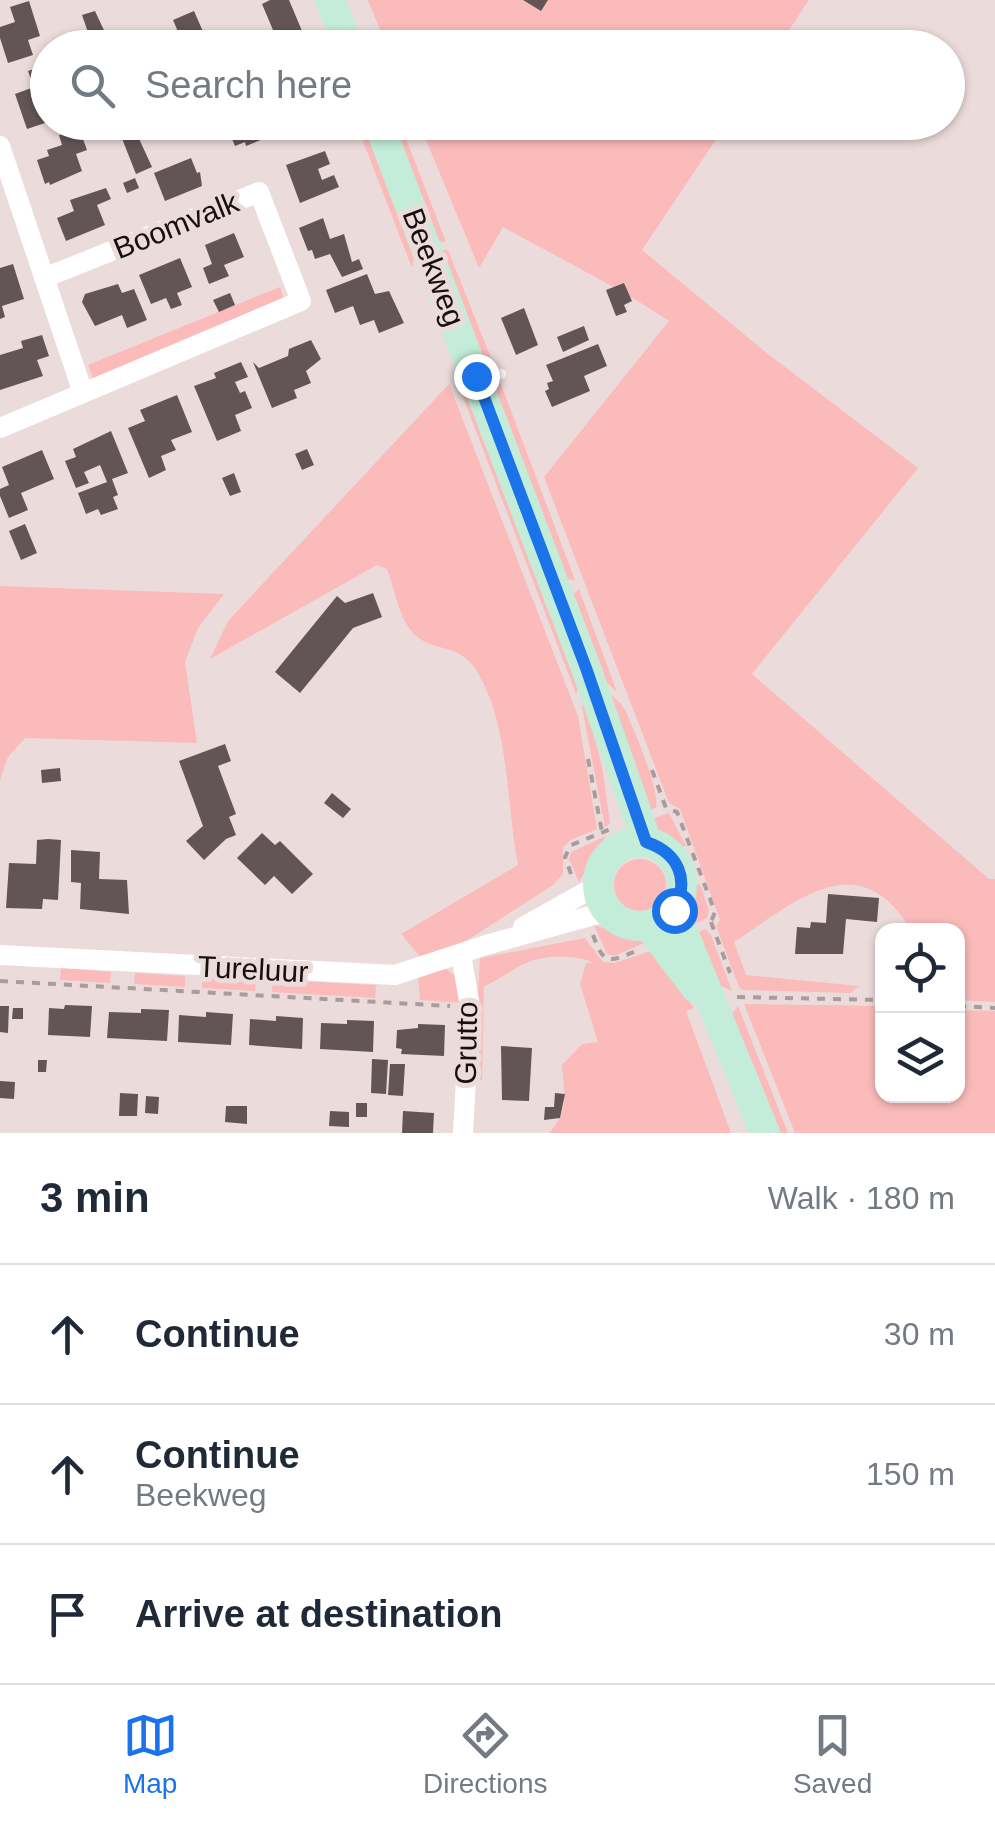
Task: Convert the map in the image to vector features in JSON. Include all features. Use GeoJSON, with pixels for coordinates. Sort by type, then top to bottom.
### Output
{"type":"FeatureCollection","features":[{"type":"Feature","properties":{"kind":"main road"},"geometry":{"type":"LineString","coordinates":[[330,0],[342,30]]}},
{"type":"Feature","properties":{"kind":"main road","name":"Beekweg"},"geometry":{"type":"LineString","coordinates":[[384,140],[435,286],[489,375],[586,668],[600,754],[625,833]]}},
{"type":"Feature","properties":{"kind":"main road"},"geometry":{"type":"LineString","coordinates":[[625,833],[660,846],[680,868],[681,897],[661,918],[626,924],[592,889],[625,833]]}},
{"type":"Feature","properties":{"kind":"main road"},"geometry":{"type":"LineString","coordinates":[[661,918],[725,1001],[765,1133]]}},
{"type":"Feature","properties":{"kind":"street"},"geometry":{"type":"LineString","coordinates":[[0,146],[84,394]]}},
{"type":"Feature","properties":{"kind":"street","name":"Boomvalk"},"geometry":{"type":"LineString","coordinates":[[0,428],[300,301],[258,192],[44,278]]}},
{"type":"Feature","properties":{"kind":"street","name":"Tureluur"},"geometry":{"type":"LineString","coordinates":[[0,955],[396,975],[500,941],[592,889]]}},
{"type":"Feature","properties":{"kind":"street","name":"Grutto"},"geometry":{"type":"LineString","coordinates":[[461,954],[470,1007],[463,1133]]}},
{"type":"Feature","properties":{"kind":"path"},"geometry":{"type":"LineString","coordinates":[[600,754],[625,833]]}},
{"type":"Feature","properties":{"kind":"path"},"geometry":{"type":"LineString","coordinates":[[592,889],[565,856],[572,845],[625,833],[666,808],[677,812],[715,912],[710,922],[732,978]]}},
{"type":"Feature","properties":{"kind":"path"},"geometry":{"type":"LineString","coordinates":[[0,980],[470,1007]]}},
{"type":"Feature","properties":{"kind":"path"},"geometry":{"type":"LineString","coordinates":[[725,1001],[875,1000]]}},
{"type":"Feature","properties":{"kind":"path"},"geometry":{"type":"LineString","coordinates":[[965,1006],[995,1008]]}},
{"type":"Feature","properties":{"kind":"shaded area"},"geometry":{"type":"Polygon","coordinates":[[[368,0],[809,0],[789,30],[380,30],[368,0]]]}},
{"type":"Feature","properties":{"kind":"shaded area"},"geometry":{"type":"Polygon","coordinates":[[[363,140],[373,140],[414,257],[412,268],[363,140]]]}},
{"type":"Feature","properties":{"kind":"shaded area"},"geometry":{"type":"Polygon","coordinates":[[[397,140],[407,140],[446,242],[436,242],[397,140]]]}},
{"type":"Feature","properties":{"kind":"shaded area"},"geometry":{"type":"Polygon","coordinates":[[[426,140],[716,140],[642,250],[768,354],[918,468],[752,674],[989,879],[995,879],[995,1002],[965,1000],[965,923],[906,923],[891,904],[869,889],[848,885],[825,888],[802,898],[734,942],[746,975],[859,986],[850,993],[739,987],[716,926],[720,920],[680,809],[669,803],[544,477],[669,321],[503,227],[479,268],[426,140]]]}},
{"type":"Feature","properties":{"kind":"shaded area"},"geometry":{"type":"Polygon","coordinates":[[[440,250],[448,250],[495,368],[484,368],[440,250]]]}},
{"type":"Feature","properties":{"kind":"shaded area"},"geometry":{"type":"Polygon","coordinates":[[[280,287],[284,299],[94,382],[88,365],[280,287]]]}},
{"type":"Feature","properties":{"kind":"shaded area"},"geometry":{"type":"Polygon","coordinates":[[[499,379],[575,580],[565,579],[491,389],[499,379]]]}},
{"type":"Feature","properties":{"kind":"shaded area"},"geometry":{"type":"Polygon","coordinates":[[[457,381],[467,382],[581,679],[576,694],[457,381]]]}},
{"type":"Feature","properties":{"kind":"shaded area"},"geometry":{"type":"Polygon","coordinates":[[[449,384],[578,716],[597,829],[563,847],[563,874],[553,885],[463,943],[422,959],[401,934],[518,865],[501,737],[486,688],[474,667],[462,655],[427,643],[413,633],[387,569],[377,565],[210,659],[228,621],[449,384]]]}},
{"type":"Feature","properties":{"kind":"shaded area"},"geometry":{"type":"Polygon","coordinates":[[[0,586],[224,594],[198,628],[185,662],[197,743],[25,738],[8,757],[0,780],[0,586]]]}},
{"type":"Feature","properties":{"kind":"shaded area"},"geometry":{"type":"Polygon","coordinates":[[[579,589],[617,692],[604,680],[571,597],[579,589]]]}},
{"type":"Feature","properties":{"kind":"shaded area"},"geometry":{"type":"Polygon","coordinates":[[[609,693],[623,707],[634,731],[650,774],[656,808],[645,811],[609,693]]]}},
{"type":"Feature","properties":{"kind":"shaded area"},"geometry":{"type":"Polygon","coordinates":[[[584,697],[602,766],[610,823],[605,828],[582,707],[584,697]]]}},
{"type":"Feature","properties":{"kind":"shaded area"},"geometry":{"type":"Polygon","coordinates":[[[669,813],[686,846],[680,847],[659,833],[649,820],[669,813]]]}},
{"type":"Feature","properties":{"kind":"shaded area"},"geometry":{"type":"Polygon","coordinates":[[[606,836],[579,882],[569,859],[571,852],[606,836]]]}},
{"type":"Feature","properties":{"kind":"shaded area"},"geometry":{"type":"Polygon","coordinates":[[[640,859],[658,867],[666,885],[658,903],[640,911],[622,903],[614,885],[622,867],[640,859]]]}},
{"type":"Feature","properties":{"kind":"shaded area"},"geometry":{"type":"Polygon","coordinates":[[[700,884],[709,910],[707,918],[689,926],[694,886],[700,884]]]}},
{"type":"Feature","properties":{"kind":"shaded area"},"geometry":{"type":"Polygon","coordinates":[[[594,925],[644,943],[614,956],[607,954],[594,925]]]}},
{"type":"Feature","properties":{"kind":"shaded area"},"geometry":{"type":"Polygon","coordinates":[[[705,929],[711,935],[732,991],[714,983],[690,936],[705,929]]]}},
{"type":"Feature","properties":{"kind":"shaded area"},"geometry":{"type":"Polygon","coordinates":[[[585,938],[603,962],[614,963],[654,950],[694,1008],[686,1011],[731,1133],[549,1133],[563,1109],[562,1065],[582,1044],[598,1042],[580,984],[586,963],[592,963],[578,958],[534,960],[484,986],[482,1081],[473,1077],[480,958],[585,938]]]}},
{"type":"Feature","properties":{"kind":"shaded area"},"geometry":{"type":"Polygon","coordinates":[[[443,967],[457,977],[462,1003],[420,1000],[418,976],[443,967]]]}},
{"type":"Feature","properties":{"kind":"shaded area"},"geometry":{"type":"Polygon","coordinates":[[[61,968],[111,972],[110,983],[60,980],[61,968]]]}},
{"type":"Feature","properties":{"kind":"shaded area"},"geometry":{"type":"Polygon","coordinates":[[[135,973],[185,976],[185,987],[134,984],[135,973]]]}},
{"type":"Feature","properties":{"kind":"shaded area"},"geometry":{"type":"Polygon","coordinates":[[[203,976],[256,979],[255,991],[202,988],[203,976]]]}},
{"type":"Feature","properties":{"kind":"shaded area"},"geometry":{"type":"Polygon","coordinates":[[[273,980],[376,985],[375,998],[272,992],[273,980]]]}},
{"type":"Feature","properties":{"kind":"shaded area"},"geometry":{"type":"Polygon","coordinates":[[[744,1004],[875,1006],[875,1103],[965,1103],[965,1010],[995,1011],[995,1133],[795,1133],[744,1004]]]}},
{"type":"Feature","properties":{"kind":"shaded area"},"geometry":{"type":"Polygon","coordinates":[[[738,1006],[788,1133],[777,1133],[730,1017],[738,1006]]]}},
{"type":"Feature","properties":{"kind":"building"},"geometry":{"type":"Polygon","coordinates":[[[289,0],[302,30],[273,30],[262,4],[289,0]]]}},
{"type":"Feature","properties":{"kind":"building"},"geometry":{"type":"Polygon","coordinates":[[[523,0],[548,0],[541,11],[523,0]]]}},
{"type":"Feature","properties":{"kind":"building"},"geometry":{"type":"Polygon","coordinates":[[[29,1],[38,30],[30,30],[30,56],[8,63],[0,27],[15,22],[10,7],[29,1]]]}},
{"type":"Feature","properties":{"kind":"building"},"geometry":{"type":"Polygon","coordinates":[[[95,11],[104,30],[87,30],[82,15],[95,11]]]}},
{"type":"Feature","properties":{"kind":"building"},"geometry":{"type":"Polygon","coordinates":[[[194,11],[202,30],[177,30],[173,20],[194,11]]]}},
{"type":"Feature","properties":{"kind":"building"},"geometry":{"type":"Polygon","coordinates":[[[30,88],[30,128],[27,129],[15,94],[30,88]]]}},
{"type":"Feature","properties":{"kind":"building"},"geometry":{"type":"Polygon","coordinates":[[[60,140],[83,140],[87,150],[76,154],[82,171],[45,184],[37,160],[49,156],[47,150],[62,145],[60,140]]]}},
{"type":"Feature","properties":{"kind":"building"},"geometry":{"type":"Polygon","coordinates":[[[123,140],[140,140],[152,167],[136,174],[123,140]]]}},
{"type":"Feature","properties":{"kind":"building"},"geometry":{"type":"Polygon","coordinates":[[[232,140],[261,140],[246,146],[245,142],[235,146],[232,140]]]}},
{"type":"Feature","properties":{"kind":"building"},"geometry":{"type":"Polygon","coordinates":[[[325,151],[330,164],[318,169],[322,180],[334,175],[339,187],[300,203],[286,165],[325,151]]]}},
{"type":"Feature","properties":{"kind":"building"},"geometry":{"type":"Polygon","coordinates":[[[191,158],[197,173],[200,172],[202,186],[165,201],[154,173],[191,158]]]}},
{"type":"Feature","properties":{"kind":"building"},"geometry":{"type":"Polygon","coordinates":[[[135,178],[139,188],[127,193],[123,183],[135,178]]]}},
{"type":"Feature","properties":{"kind":"building"},"geometry":{"type":"Polygon","coordinates":[[[106,188],[111,199],[97,205],[105,225],[66,241],[57,218],[74,211],[70,200],[106,188]]]}},
{"type":"Feature","properties":{"kind":"building"},"geometry":{"type":"Polygon","coordinates":[[[323,218],[330,239],[344,234],[352,262],[359,259],[363,269],[342,277],[330,254],[315,259],[312,250],[308,251],[299,228],[323,218]]]}},
{"type":"Feature","properties":{"kind":"building"},"geometry":{"type":"Polygon","coordinates":[[[234,233],[244,257],[224,265],[229,276],[209,284],[203,268],[212,264],[205,245],[234,233]]]}},
{"type":"Feature","properties":{"kind":"building"},"geometry":{"type":"Polygon","coordinates":[[[180,258],[192,287],[177,293],[182,305],[171,309],[166,298],[151,304],[139,275],[180,258]]]}},
{"type":"Feature","properties":{"kind":"building"},"geometry":{"type":"Polygon","coordinates":[[[13,264],[24,299],[2,306],[5,317],[0,319],[0,268],[13,264]]]}},
{"type":"Feature","properties":{"kind":"building"},"geometry":{"type":"Polygon","coordinates":[[[367,274],[375,294],[389,291],[404,323],[379,333],[374,320],[360,325],[353,306],[335,313],[326,290],[367,274]]]}},
{"type":"Feature","properties":{"kind":"building"},"geometry":{"type":"Polygon","coordinates":[[[624,283],[632,301],[624,305],[627,312],[616,316],[606,290],[624,283]]]}},
{"type":"Feature","properties":{"kind":"building"},"geometry":{"type":"Polygon","coordinates":[[[118,284],[122,293],[134,289],[147,320],[127,328],[122,315],[95,326],[82,302],[85,294],[118,284]]]}},
{"type":"Feature","properties":{"kind":"building"},"geometry":{"type":"Polygon","coordinates":[[[230,293],[235,305],[219,312],[213,300],[230,293]]]}},
{"type":"Feature","properties":{"kind":"building"},"geometry":{"type":"Polygon","coordinates":[[[524,308],[538,345],[516,355],[501,318],[524,308]]]}},
{"type":"Feature","properties":{"kind":"building"},"geometry":{"type":"Polygon","coordinates":[[[584,326],[589,340],[563,352],[557,337],[584,326]]]}},
{"type":"Feature","properties":{"kind":"building"},"geometry":{"type":"Polygon","coordinates":[[[42,335],[49,356],[37,360],[43,376],[0,390],[0,355],[23,348],[21,341],[42,335]]]}},
{"type":"Feature","properties":{"kind":"building"},"geometry":{"type":"Polygon","coordinates":[[[311,340],[321,359],[306,371],[311,383],[294,390],[297,398],[272,408],[253,362],[259,368],[288,356],[289,349],[311,340]]]}},
{"type":"Feature","properties":{"kind":"building"},"geometry":{"type":"Polygon","coordinates":[[[598,344],[607,366],[584,376],[590,391],[552,407],[545,391],[549,389],[547,383],[553,381],[546,365],[598,344]]]}},
{"type":"Feature","properties":{"kind":"building"},"geometry":{"type":"Polygon","coordinates":[[[241,362],[248,377],[235,382],[240,393],[245,391],[252,408],[235,415],[241,431],[217,441],[194,386],[241,362]]]}},
{"type":"Feature","properties":{"kind":"building"},"geometry":{"type":"Polygon","coordinates":[[[177,395],[192,432],[171,440],[176,450],[161,456],[166,470],[149,478],[128,428],[145,421],[140,410],[177,395]]]}},
{"type":"Feature","properties":{"kind":"building"},"geometry":{"type":"Polygon","coordinates":[[[111,431],[128,473],[112,479],[118,509],[101,515],[98,509],[86,514],[78,493],[107,482],[100,465],[84,472],[89,483],[76,488],[65,461],[76,457],[73,449],[111,431]]]}},
{"type":"Feature","properties":{"kind":"building"},"geometry":{"type":"Polygon","coordinates":[[[307,449],[314,465],[302,470],[295,454],[307,449]]]}},
{"type":"Feature","properties":{"kind":"building"},"geometry":{"type":"Polygon","coordinates":[[[42,450],[54,479],[21,493],[28,510],[9,518],[0,496],[0,489],[9,485],[2,467],[42,450]]]}},
{"type":"Feature","properties":{"kind":"building"},"geometry":{"type":"Polygon","coordinates":[[[234,473],[241,492],[230,496],[222,478],[234,473]]]}},
{"type":"Feature","properties":{"kind":"building"},"geometry":{"type":"Polygon","coordinates":[[[25,524],[37,553],[21,560],[9,531],[25,524]]]}},
{"type":"Feature","properties":{"kind":"building"},"geometry":{"type":"Polygon","coordinates":[[[373,593],[382,617],[353,628],[300,693],[275,672],[337,596],[345,603],[373,593]]]}},
{"type":"Feature","properties":{"kind":"building"},"geometry":{"type":"Polygon","coordinates":[[[225,744],[231,761],[218,766],[236,814],[229,817],[236,835],[226,839],[204,860],[186,841],[203,826],[179,761],[225,744]]]}},
{"type":"Feature","properties":{"kind":"building"},"geometry":{"type":"Polygon","coordinates":[[[60,768],[61,781],[42,783],[41,770],[60,768]]]}},
{"type":"Feature","properties":{"kind":"building"},"geometry":{"type":"Polygon","coordinates":[[[332,793],[351,809],[343,818],[324,803],[332,793]]]}},
{"type":"Feature","properties":{"kind":"building"},"geometry":{"type":"Polygon","coordinates":[[[262,833],[275,845],[280,841],[313,874],[292,894],[274,876],[265,885],[237,858],[262,833]]]}},
{"type":"Feature","properties":{"kind":"building"},"geometry":{"type":"Polygon","coordinates":[[[37,840],[61,840],[58,900],[43,899],[42,909],[6,908],[9,863],[36,864],[37,840]]]}},
{"type":"Feature","properties":{"kind":"building"},"geometry":{"type":"Polygon","coordinates":[[[71,850],[100,852],[99,879],[127,880],[129,914],[80,909],[81,883],[71,882],[71,850]]]}},
{"type":"Feature","properties":{"kind":"building"},"geometry":{"type":"Polygon","coordinates":[[[828,894],[879,898],[877,922],[846,919],[843,954],[795,954],[797,927],[810,928],[811,922],[826,923],[828,894]]]}},
{"type":"Feature","properties":{"kind":"building"},"geometry":{"type":"Polygon","coordinates":[[[65,1005],[92,1006],[90,1037],[48,1035],[49,1008],[64,1009],[65,1005]]]}},
{"type":"Feature","properties":{"kind":"building"},"geometry":{"type":"Polygon","coordinates":[[[0,1006],[9,1006],[8,1033],[0,1032],[0,1006]]]}},
{"type":"Feature","properties":{"kind":"building"},"geometry":{"type":"Polygon","coordinates":[[[13,1008],[23,1008],[23,1019],[12,1019],[13,1008]]]}},
{"type":"Feature","properties":{"kind":"building"},"geometry":{"type":"Polygon","coordinates":[[[141,1009],[169,1010],[167,1041],[107,1038],[109,1012],[141,1013],[141,1009]]]}},
{"type":"Feature","properties":{"kind":"building"},"geometry":{"type":"Polygon","coordinates":[[[206,1012],[233,1014],[231,1045],[178,1042],[179,1015],[206,1017],[206,1012]]]}},
{"type":"Feature","properties":{"kind":"building"},"geometry":{"type":"Polygon","coordinates":[[[276,1016],[303,1018],[302,1049],[249,1045],[250,1019],[276,1021],[276,1016]]]}},
{"type":"Feature","properties":{"kind":"building"},"geometry":{"type":"Polygon","coordinates":[[[347,1020],[374,1021],[373,1052],[320,1049],[321,1023],[347,1024],[347,1020]]]}},
{"type":"Feature","properties":{"kind":"building"},"geometry":{"type":"Polygon","coordinates":[[[418,1024],[445,1025],[444,1056],[401,1054],[402,1049],[396,1048],[397,1030],[418,1028],[418,1024]]]}},
{"type":"Feature","properties":{"kind":"building"},"geometry":{"type":"Polygon","coordinates":[[[501,1046],[532,1048],[529,1101],[502,1100],[501,1046]]]}},
{"type":"Feature","properties":{"kind":"building"},"geometry":{"type":"Polygon","coordinates":[[[372,1059],[388,1060],[386,1094],[371,1093],[372,1059]]]}},
{"type":"Feature","properties":{"kind":"building"},"geometry":{"type":"Polygon","coordinates":[[[38,1060],[47,1060],[46,1072],[38,1072],[38,1060]]]}},
{"type":"Feature","properties":{"kind":"building"},"geometry":{"type":"Polygon","coordinates":[[[390,1064],[405,1064],[403,1096],[388,1095],[390,1064]]]}},
{"type":"Feature","properties":{"kind":"building"},"geometry":{"type":"Polygon","coordinates":[[[0,1081],[15,1082],[14,1099],[0,1098],[0,1081]]]}},
{"type":"Feature","properties":{"kind":"building"},"geometry":{"type":"Polygon","coordinates":[[[120,1093],[138,1094],[137,1116],[119,1116],[120,1093]]]}},
{"type":"Feature","properties":{"kind":"building"},"geometry":{"type":"Polygon","coordinates":[[[555,1093],[565,1094],[560,1118],[544,1120],[545,1107],[554,1107],[555,1093]]]}},
{"type":"Feature","properties":{"kind":"building"},"geometry":{"type":"Polygon","coordinates":[[[146,1096],[159,1097],[158,1114],[145,1113],[146,1096]]]}},
{"type":"Feature","properties":{"kind":"building"},"geometry":{"type":"Polygon","coordinates":[[[356,1103],[367,1103],[367,1117],[356,1117],[356,1103]]]}},
{"type":"Feature","properties":{"kind":"building"},"geometry":{"type":"Polygon","coordinates":[[[226,1106],[247,1106],[247,1124],[225,1122],[226,1106]]]}},
{"type":"Feature","properties":{"kind":"building"},"geometry":{"type":"Polygon","coordinates":[[[330,1111],[349,1112],[349,1127],[329,1126],[330,1111]]]}},
{"type":"Feature","properties":{"kind":"building"},"geometry":{"type":"Polygon","coordinates":[[[403,1111],[434,1113],[433,1133],[402,1133],[403,1111]]]}},
{"type":"Feature","properties":{"kind":"route"},"geometry":{"type":"LineString","coordinates":[[476,376],[586,668],[646,842],[660,846],[680,868],[681,897],[674,910]]}}]}
